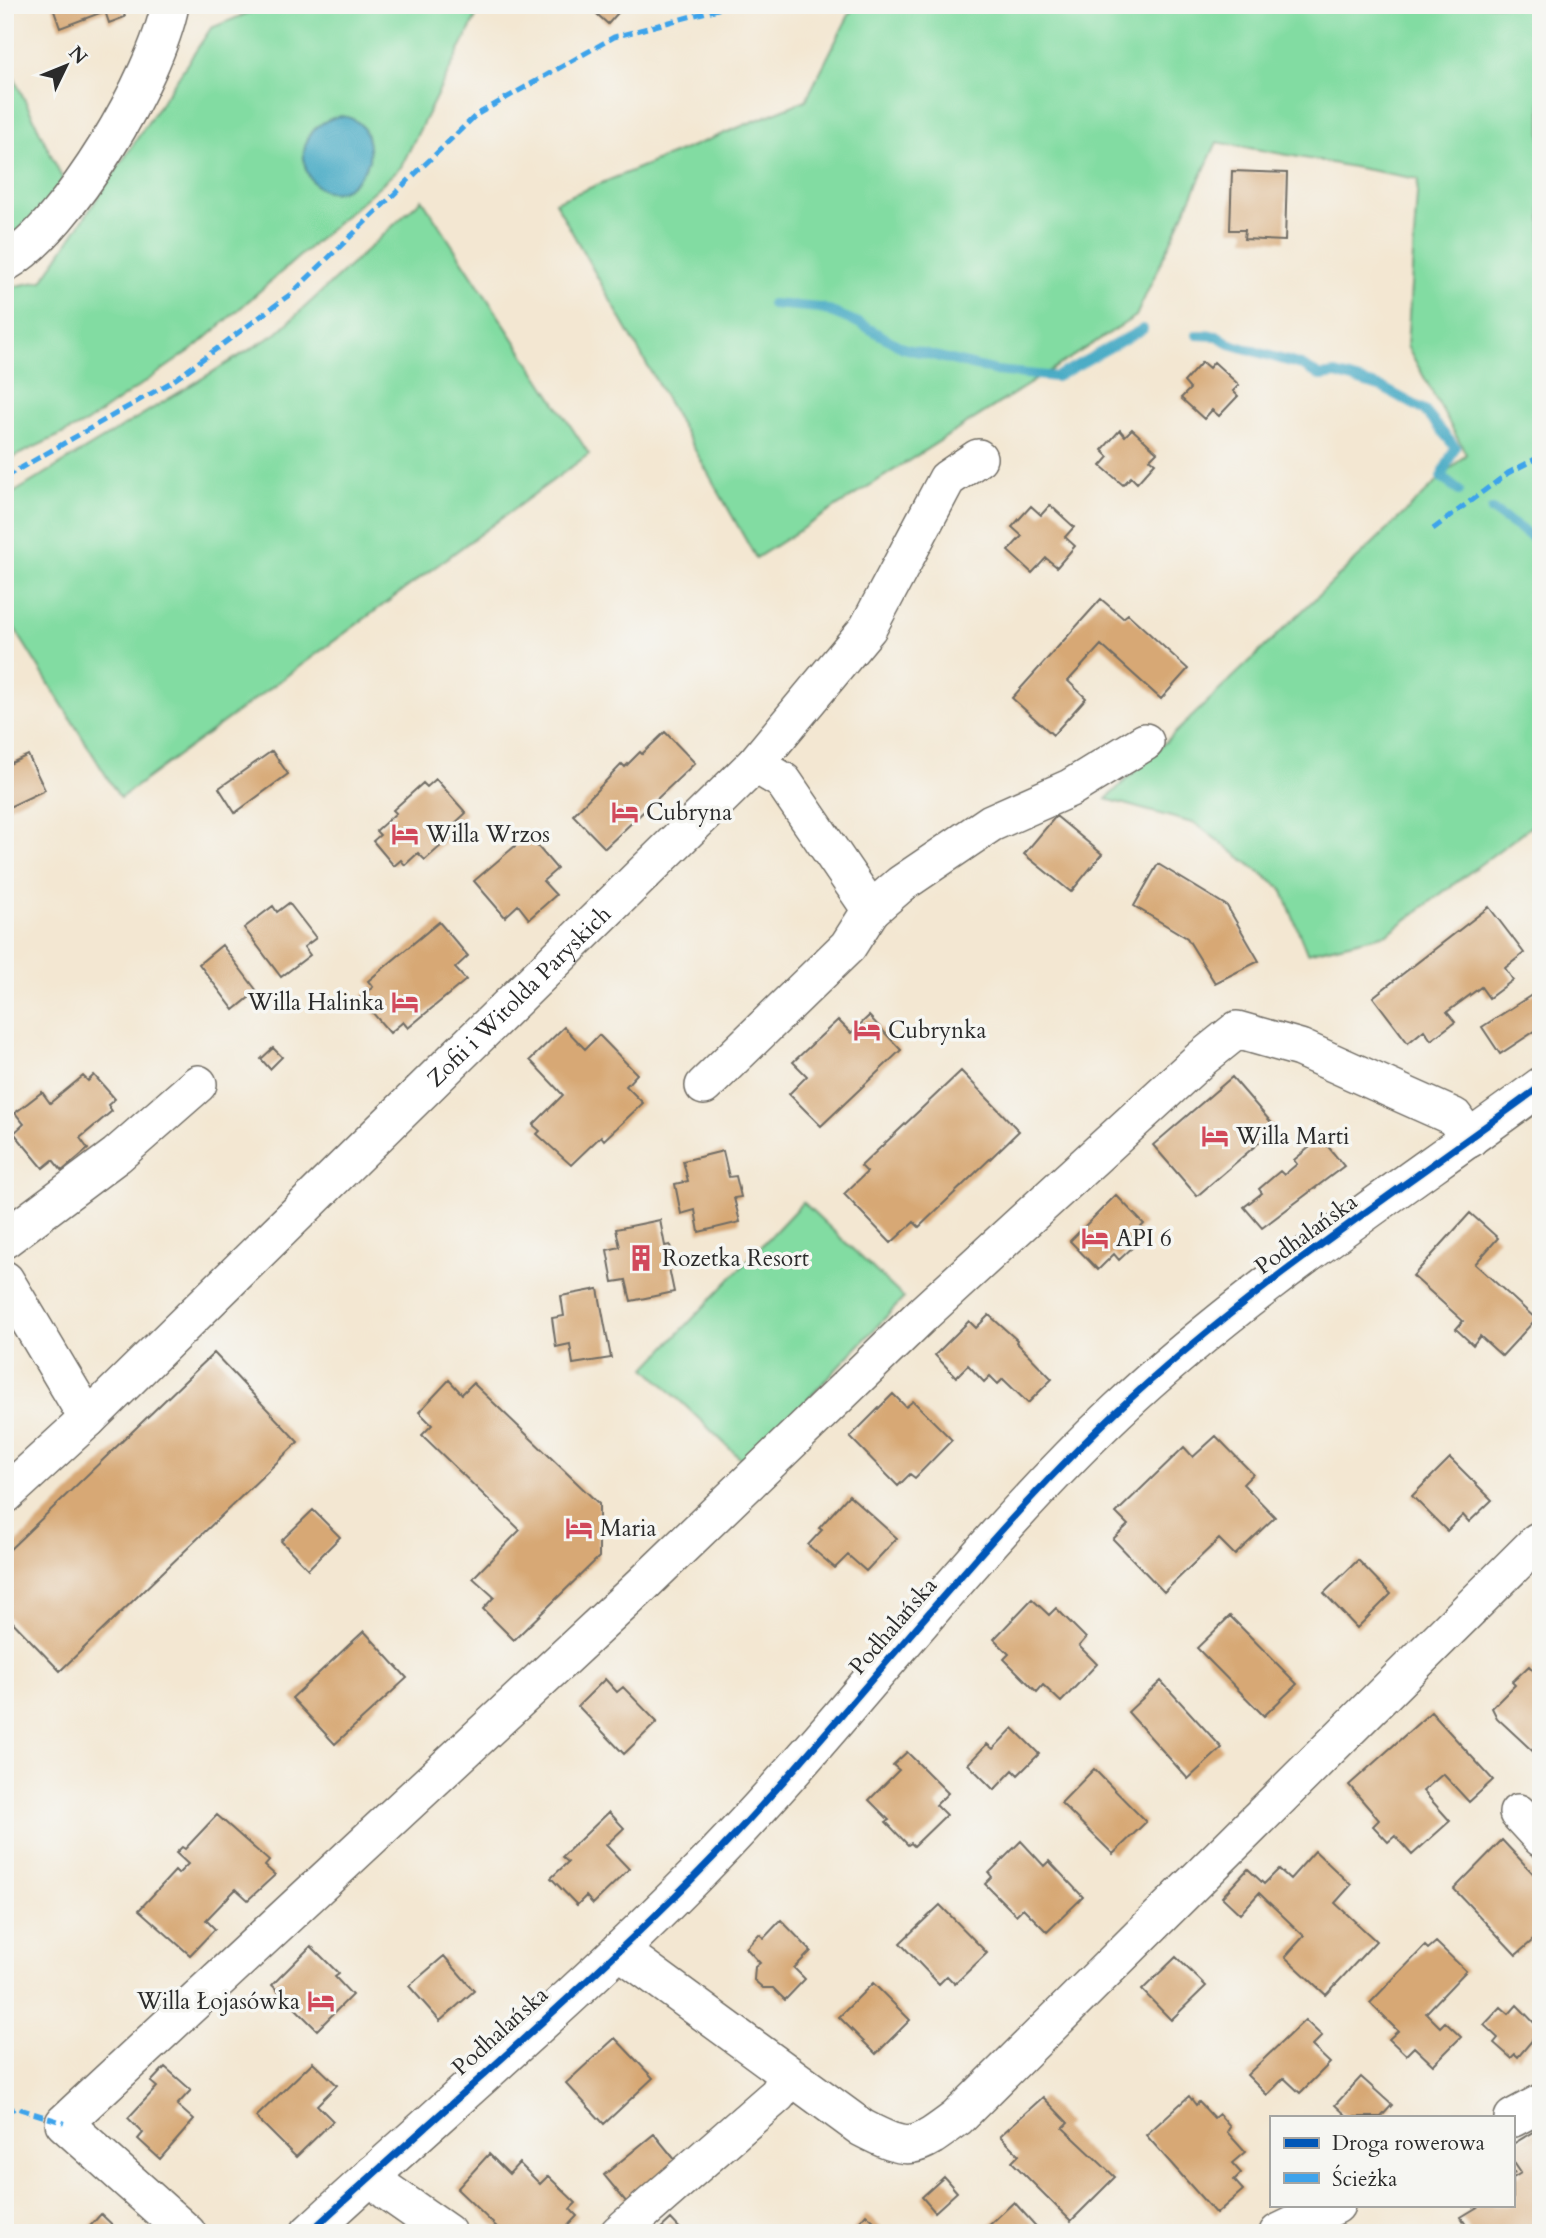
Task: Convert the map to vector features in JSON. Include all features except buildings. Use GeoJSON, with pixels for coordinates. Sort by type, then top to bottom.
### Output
{"type":"FeatureCollection","features":[{"type":"Feature","properties":{"kind":"street"},"geometry":{"type":"LineString","coordinates":[[5,263],[30,246],[75,192],[152,64],[170,5]]}},
{"type":"Feature","properties":{"kind":"street","name":"Zofii i Witolda Paryskich"},"geometry":{"type":"LineString","coordinates":[[5,1495],[88,1419],[755,764],[868,628],[947,479],[978,458]]}},
{"type":"Feature","properties":{"kind":"street"},"geometry":{"type":"LineString","coordinates":[[704,1086],[848,946],[871,910],[901,884],[991,823],[1070,788],[1145,742]]}},
{"type":"Feature","properties":{"kind":"street"},"geometry":{"type":"LineString","coordinates":[[755,764],[783,781],[871,910]]}},
{"type":"Feature","properties":{"kind":"street"},"geometry":{"type":"LineString","coordinates":[[187,2233],[64,2123],[638,1589],[924,1313],[1202,1058],[1237,1030],[1300,1048],[1454,1117],[1469,1139]]}},
{"type":"Feature","properties":{"kind":"street"},"geometry":{"type":"LineString","coordinates":[[5,1239],[117,1155],[198,1084]]}},
{"type":"Feature","properties":{"kind":"street","name":"Podhalańska"},"geometry":{"type":"LineString","coordinates":[[309,2233],[618,1950],[742,1826],[1028,1500],[1118,1410],[1199,1337],[1541,1086]]}},
{"type":"Feature","properties":{"kind":"street"},"geometry":{"type":"LineString","coordinates":[[5,1280],[88,1419]]}},
{"type":"Feature","properties":{"kind":"street"},"geometry":{"type":"LineString","coordinates":[[618,1950],[862,2128],[894,2145],[911,2146],[930,2138],[957,2118],[1538,1541]]}},
{"type":"Feature","properties":{"kind":"street"},"geometry":{"type":"LineString","coordinates":[[619,2233],[778,2094],[788,2075]]}},
{"type":"Feature","properties":{"kind":"street"},"geometry":{"type":"LineString","coordinates":[[1514,2117],[1541,2103]]}},
{"type":"Feature","properties":{"kind":"street"},"geometry":{"type":"LineString","coordinates":[[373,2174],[387,2191],[447,2233]]}},
{"type":"Feature","properties":{"kind":"street"},"geometry":{"type":"LineString","coordinates":[[1278,2233],[1334,2206]]}},
{"type":"Feature","properties":{"kind":"green space"},"geometry":{"type":"Polygon","coordinates":[[[268,5],[482,5],[401,167],[197,346],[86,423],[5,461],[5,288],[42,281],[211,28],[268,5]]]}},
{"type":"Feature","properties":{"kind":"green space"},"geometry":{"type":"Polygon","coordinates":[[[854,5],[1541,5],[1541,819],[1387,934],[1307,953],[1282,889],[1196,824],[1106,799],[1466,454],[1407,346],[1418,179],[1217,142],[1136,316],[756,558],[555,202],[806,100],[854,5]]]}},
{"type":"Feature","properties":{"kind":"green space"},"geometry":{"type":"Polygon","coordinates":[[[5,59],[66,186],[5,248],[5,59]]]}},
{"type":"Feature","properties":{"kind":"green space"},"geometry":{"type":"Polygon","coordinates":[[[422,199],[589,454],[120,798],[5,613],[5,498],[277,333],[422,199]]]}},
{"type":"Feature","properties":{"kind":"green space"},"geometry":{"type":"Polygon","coordinates":[[[803,1202],[904,1298],[746,1464],[646,1368],[803,1202]]]}},
{"type":"Feature","properties":{"kind":"water"},"geometry":{"type":"Polygon","coordinates":[[[339,116],[355,120],[365,130],[369,144],[369,161],[352,184],[336,192],[321,189],[310,178],[304,161],[306,143],[317,127],[339,116]]]}},
{"type":"Feature","properties":{"kind":"waterway"},"geometry":{"type":"LineString","coordinates":[[772,304],[821,308],[861,324],[903,348],[996,371],[1056,377],[1143,329]]}},
{"type":"Feature","properties":{"kind":"waterway"},"geometry":{"type":"LineString","coordinates":[[1197,335],[1218,336],[1230,344],[1301,365],[1321,376],[1336,374],[1383,388],[1424,410],[1455,447],[1441,477],[1459,491]]}},
{"type":"Feature","properties":{"kind":"waterway"},"geometry":{"type":"LineString","coordinates":[[1492,510],[1541,543]]}},
{"type":"Feature","properties":{"kind":"marked path"},"geometry":{"type":"LineString","coordinates":[[5,477],[173,381],[292,293],[476,115],[614,37],[733,5]]}},
{"type":"Feature","properties":{"kind":"marked path"},"geometry":{"type":"LineString","coordinates":[[1433,529],[1508,473],[1541,456]]}},
{"type":"Feature","properties":{"kind":"marked path"},"geometry":{"type":"LineString","coordinates":[[5,2111],[17,2108],[64,2123]]}},
{"type":"Feature","properties":{"kind":"cycle path"},"geometry":{"type":"LineString","coordinates":[[309,2233],[553,2012],[695,1876],[802,1761],[1008,1523],[1117,1411],[1217,1324],[1270,1283],[1541,1086]]}},
{"type":"Feature","properties":{"kind":"place","name":"Cubryna"},"geometry":{"type":"Point","coordinates":[625,812]}},
{"type":"Feature","properties":{"kind":"place","name":"Willa Wrzos"},"geometry":{"type":"Point","coordinates":[405,834]}},
{"type":"Feature","properties":{"kind":"place","name":"Willa Halinka"},"geometry":{"type":"Point","coordinates":[405,1002]}},
{"type":"Feature","properties":{"kind":"place","name":"Cubrynka"},"geometry":{"type":"Point","coordinates":[867,1030]}},
{"type":"Feature","properties":{"kind":"place","name":"Willa Marti"},"geometry":{"type":"Point","coordinates":[1215,1136]}},
{"type":"Feature","properties":{"kind":"place","name":"API 6"},"geometry":{"type":"Point","coordinates":[1095,1238]}},
{"type":"Feature","properties":{"kind":"place","name":"Rozetka Resort"},"geometry":{"type":"Point","coordinates":[641,1258]}},
{"type":"Feature","properties":{"kind":"place","name":"Maria"},"geometry":{"type":"Point","coordinates":[579,1528]}},
{"type":"Feature","properties":{"kind":"place","name":"Willa Łojasówka"},"geometry":{"type":"Point","coordinates":[321,2001]}}]}
